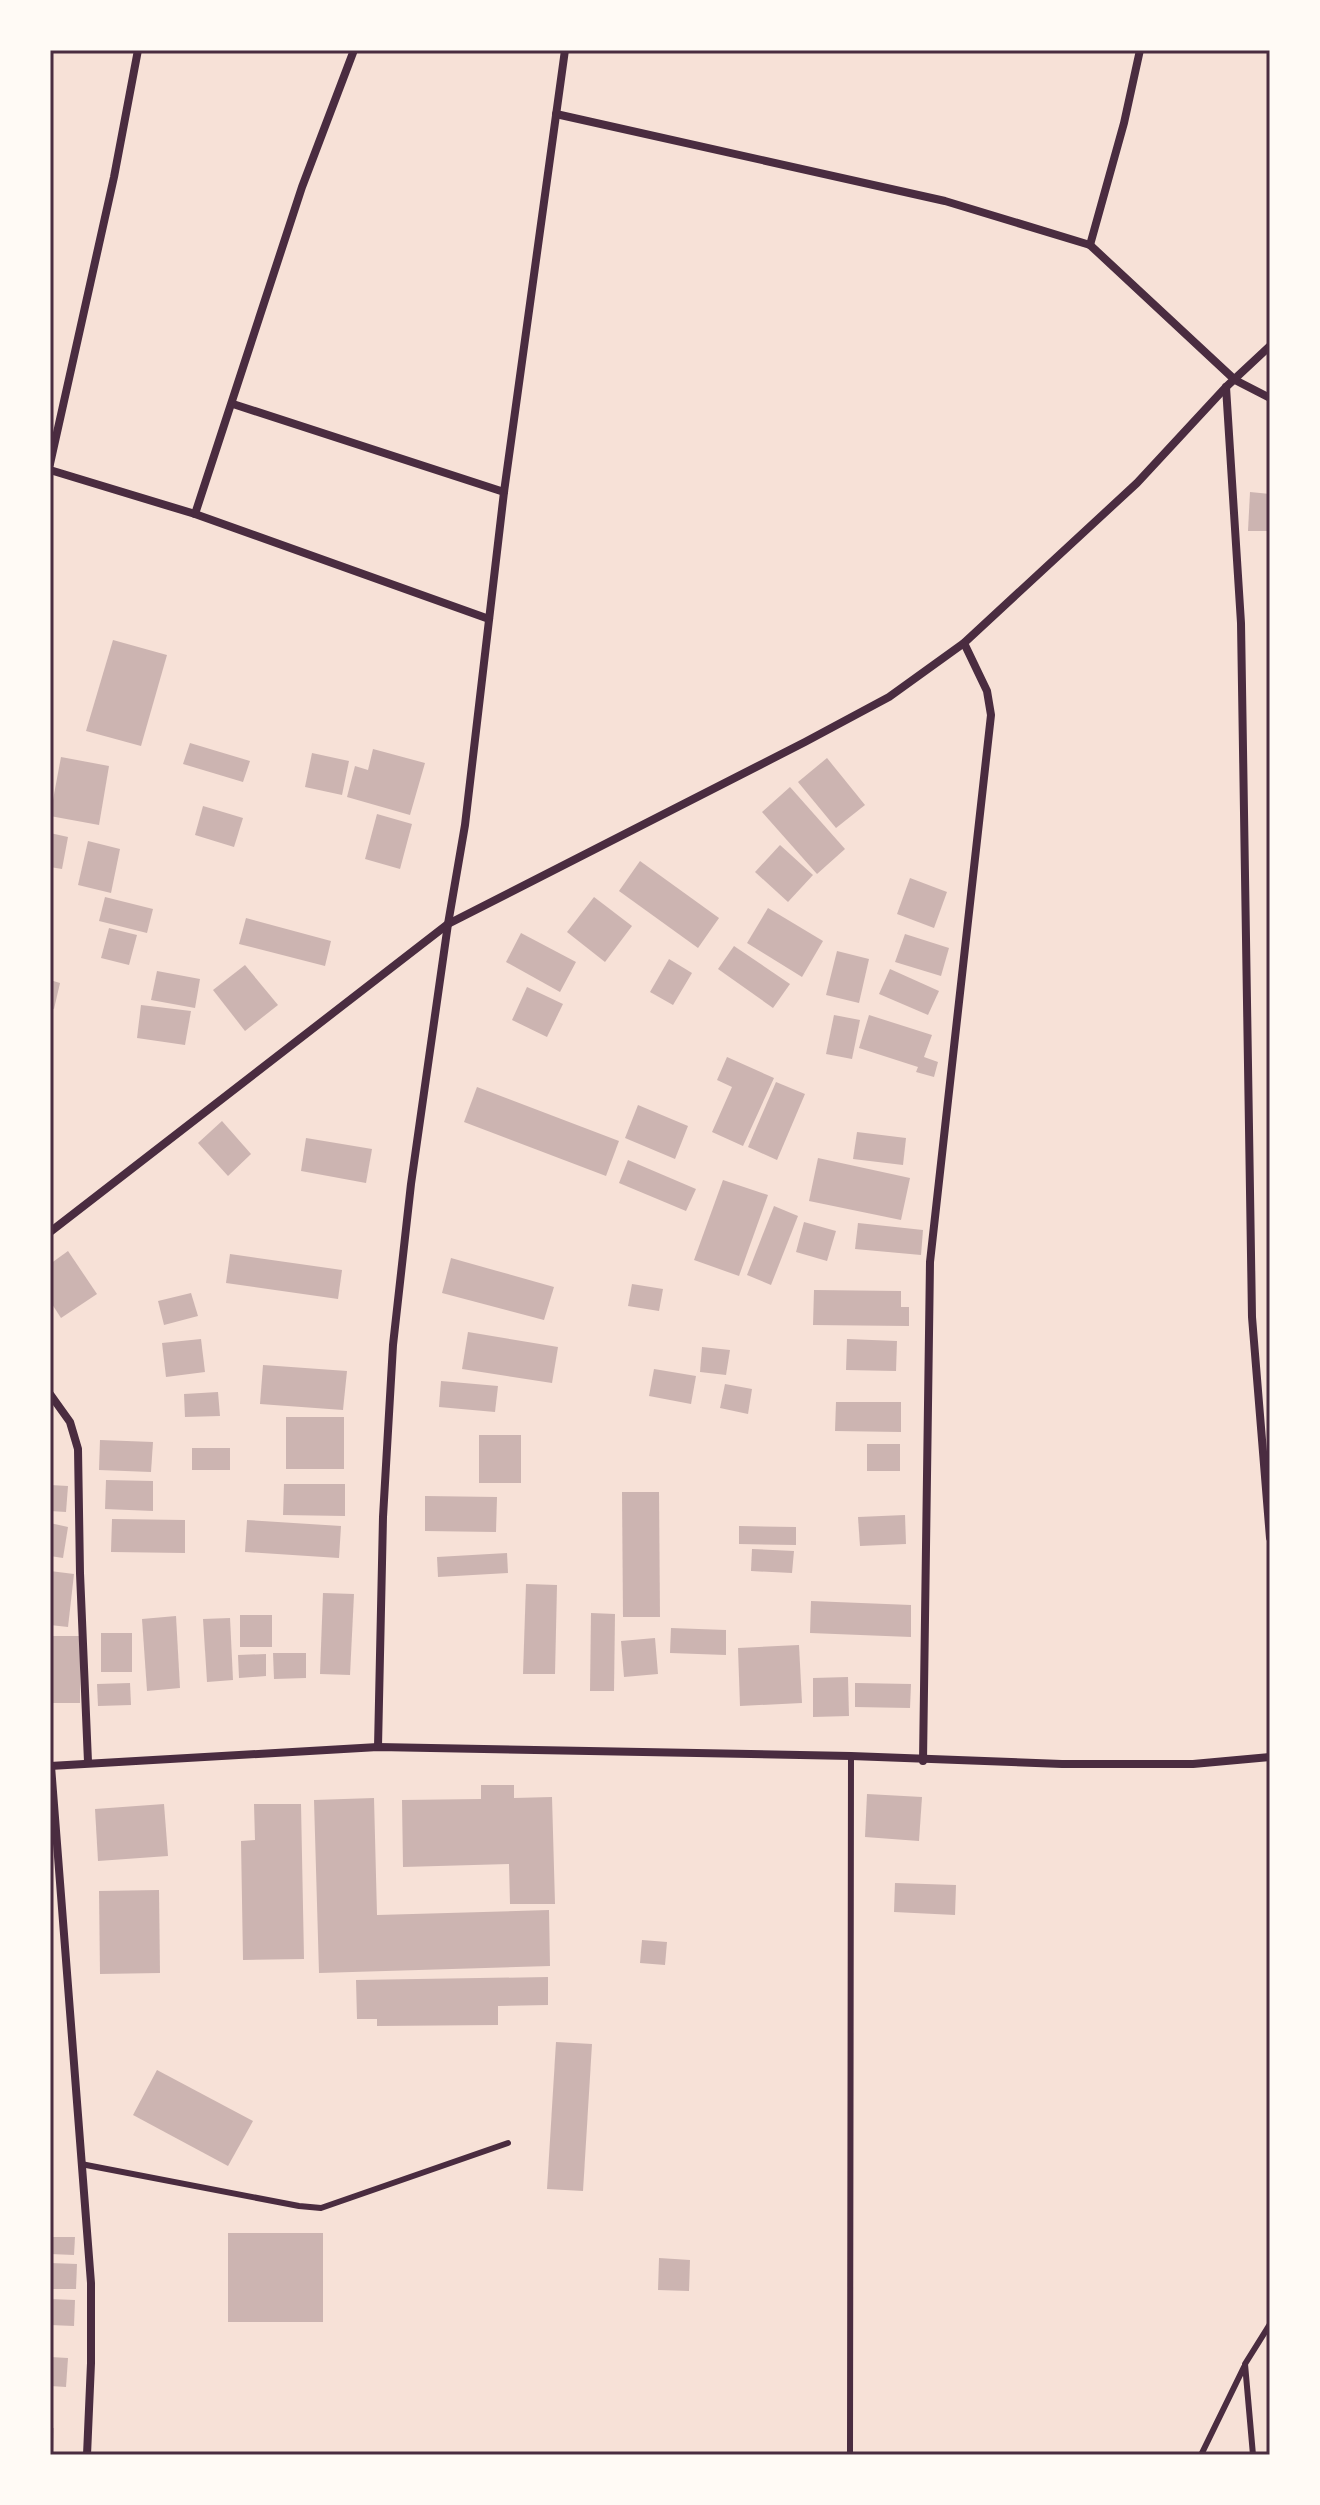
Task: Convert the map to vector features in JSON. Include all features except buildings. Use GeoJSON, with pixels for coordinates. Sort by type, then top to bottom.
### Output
{"type":"FeatureCollection","features":[{"type":"Feature","properties":{"kind":"street"},"geometry":{"type":"LineString","coordinates":[[138,50],[114,177],[50,467],[195,514],[489,619]]}},
{"type":"Feature","properties":{"kind":"street"},"geometry":{"type":"LineString","coordinates":[[195,514],[302,187],[354,50]]}},
{"type":"Feature","properties":{"kind":"street"},"geometry":{"type":"LineString","coordinates":[[378,1747],[383,1517],[393,1345],[411,1184],[465,825],[504,492],[565,50]]}},
{"type":"Feature","properties":{"kind":"street"},"geometry":{"type":"LineString","coordinates":[[1090,245],[1124,123],[1140,50]]}},
{"type":"Feature","properties":{"kind":"street"},"geometry":{"type":"LineString","coordinates":[[556,114],[945,201],[1090,245],[1235,380],[1270,398]]}},
{"type":"Feature","properties":{"kind":"street"},"geometry":{"type":"LineString","coordinates":[[50,1232],[448,924],[875,704],[964,643],[1137,483],[1226,387],[1270,346]]}},
{"type":"Feature","properties":{"kind":"street"},"geometry":{"type":"LineString","coordinates":[[1226,387],[1241,623],[1252,1317],[1270,1538]]}},
{"type":"Feature","properties":{"kind":"street"},"geometry":{"type":"LineString","coordinates":[[233,404],[504,492]]}},
{"type":"Feature","properties":{"kind":"street"},"geometry":{"type":"LineString","coordinates":[[923,1761],[930,1262],[991,715],[987,691],[964,643]]}},
{"type":"Feature","properties":{"kind":"street"},"geometry":{"type":"LineString","coordinates":[[50,1394],[70,1422],[78,1449],[88,1762]]}},
{"type":"Feature","properties":{"kind":"street"},"geometry":{"type":"LineString","coordinates":[[87,2455],[91,2283],[51,1766],[378,1747],[851,1756],[923,1761],[1179,1764],[1270,1757]]}},
{"type":"Feature","properties":{"kind":"lane"},"geometry":{"type":"LineString","coordinates":[[850,2455],[851,1756]]}},
{"type":"Feature","properties":{"kind":"lane"},"geometry":{"type":"LineString","coordinates":[[81,2164],[285,2204],[321,2208],[508,2143]]}},
{"type":"Feature","properties":{"kind":"lane"},"geometry":{"type":"LineString","coordinates":[[1201,2455],[1245,2364],[1270,2324]]}},
{"type":"Feature","properties":{"kind":"lane"},"geometry":{"type":"LineString","coordinates":[[1245,2364],[1253,2455]]}}]}
